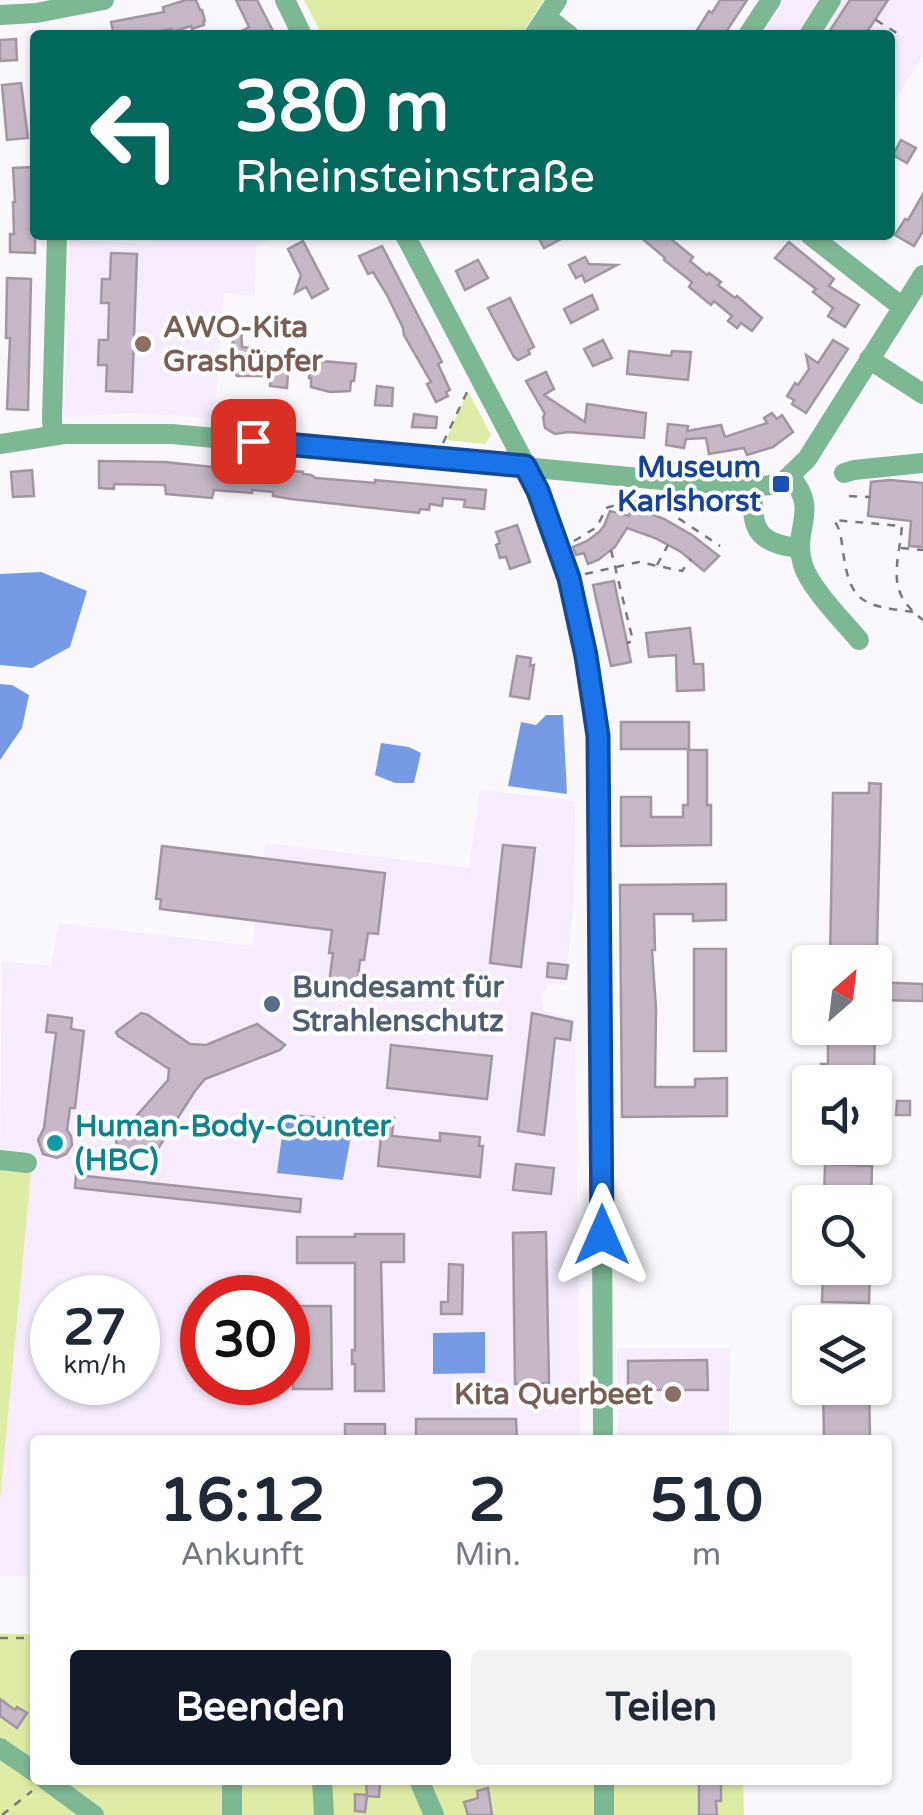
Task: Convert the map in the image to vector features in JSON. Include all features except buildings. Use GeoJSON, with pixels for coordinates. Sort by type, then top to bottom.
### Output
{"type":"FeatureCollection","features":[{"type":"Feature","properties":{"kind":"street"},"geometry":{"type":"LineString","coordinates":[[0,15],[36,13],[104,0]]}},
{"type":"Feature","properties":{"kind":"street"},"geometry":{"type":"LineString","coordinates":[[284,0],[299,30]]}},
{"type":"Feature","properties":{"kind":"street"},"geometry":{"type":"LineString","coordinates":[[751,30],[771,0]]}},
{"type":"Feature","properties":{"kind":"street"},"geometry":{"type":"LineString","coordinates":[[812,30],[832,0]]}},
{"type":"Feature","properties":{"kind":"street"},"geometry":{"type":"LineString","coordinates":[[36,13],[38,30]]}},
{"type":"Feature","properties":{"kind":"street"},"geometry":{"type":"LineString","coordinates":[[54,435],[57,240]]}},
{"type":"Feature","properties":{"kind":"street"},"geometry":{"type":"LineString","coordinates":[[408,240],[538,491],[569,578],[586,656],[599,749],[602,1435]]}},
{"type":"Feature","properties":{"kind":"street"},"geometry":{"type":"LineString","coordinates":[[816,240],[902,308]]}},
{"type":"Feature","properties":{"kind":"street"},"geometry":{"type":"LineString","coordinates":[[0,444],[54,435],[172,434],[634,477],[753,486],[782,484],[808,459],[923,275]]}},
{"type":"Feature","properties":{"kind":"street"},"geometry":{"type":"LineString","coordinates":[[869,359],[923,394]]}},
{"type":"Feature","properties":{"kind":"street"},"geometry":{"type":"LineString","coordinates":[[844,473],[923,463]]}},
{"type":"Feature","properties":{"kind":"street"},"geometry":{"type":"LineString","coordinates":[[790,476],[806,502],[799,548],[804,569],[859,640]]}},
{"type":"Feature","properties":{"kind":"street"},"geometry":{"type":"LineString","coordinates":[[753,486],[751,516],[757,531],[786,547],[799,548]]}},
{"type":"Feature","properties":{"kind":"street"},"geometry":{"type":"LineString","coordinates":[[0,1160],[26,1163]]}},
{"type":"Feature","properties":{"kind":"street"},"geometry":{"type":"LineString","coordinates":[[0,1748],[30,1773]]}},
{"type":"Feature","properties":{"kind":"street"},"geometry":{"type":"LineString","coordinates":[[48,1785],[94,1815]]}},
{"type":"Feature","properties":{"kind":"street"},"geometry":{"type":"LineString","coordinates":[[232,1785],[232,1815]]}},
{"type":"Feature","properties":{"kind":"street"},"geometry":{"type":"LineString","coordinates":[[322,1785],[324,1815]]}},
{"type":"Feature","properties":{"kind":"street"},"geometry":{"type":"LineString","coordinates":[[421,1785],[434,1815]]}},
{"type":"Feature","properties":{"kind":"street"},"geometry":{"type":"LineString","coordinates":[[604,1785],[604,1815]]}},
{"type":"Feature","properties":{"kind":"path"},"geometry":{"type":"LineString","coordinates":[[876,20],[891,30]]}},
{"type":"Feature","properties":{"kind":"path"},"geometry":{"type":"LineString","coordinates":[[895,32],[902,37]]}},
{"type":"Feature","properties":{"kind":"path"},"geometry":{"type":"LineString","coordinates":[[436,458],[468,389],[480,383]]}},
{"type":"Feature","properties":{"kind":"path"},"geometry":{"type":"LineString","coordinates":[[632,500],[634,477]]}},
{"type":"Feature","properties":{"kind":"path"},"geometry":{"type":"LineString","coordinates":[[849,496],[870,497]]}},
{"type":"Feature","properties":{"kind":"path"},"geometry":{"type":"LineString","coordinates":[[559,548],[596,527],[606,508],[632,500],[672,514],[720,546]]}},
{"type":"Feature","properties":{"kind":"path"},"geometry":{"type":"LineString","coordinates":[[913,612],[869,604],[854,592],[846,577],[840,528],[834,520],[902,526],[898,592],[923,620]]}},
{"type":"Feature","properties":{"kind":"path"},"geometry":{"type":"LineString","coordinates":[[657,566],[668,545]]}},
{"type":"Feature","properties":{"kind":"path"},"geometry":{"type":"LineString","coordinates":[[900,548],[923,550]]}},
{"type":"Feature","properties":{"kind":"path"},"geometry":{"type":"LineString","coordinates":[[611,550],[632,642],[627,643]]}},
{"type":"Feature","properties":{"kind":"path"},"geometry":{"type":"LineString","coordinates":[[569,578],[639,562],[682,571],[691,559]]}},
{"type":"Feature","properties":{"kind":"path"},"geometry":{"type":"LineString","coordinates":[[0,1638],[30,1638]]}},
{"type":"Feature","properties":{"kind":"path"},"geometry":{"type":"LineString","coordinates":[[2,1815],[34,1785]]}},
{"type":"Feature","properties":{"kind":"shaded area"},"geometry":{"type":"Polygon","coordinates":[[[785,0],[923,0],[923,56],[895,99],[895,30],[765,30],[785,0]]]}},
{"type":"Feature","properties":{"kind":"shaded area","name":"AWO-Kita Grashüpfer"},"geometry":{"type":"Polygon","coordinates":[[[70,240],[152,244],[152,240],[267,240],[256,246],[255,296],[224,293],[214,418],[131,413],[64,417],[70,240]]]}},
{"type":"Feature","properties":{"kind":"shaded area","name":"Bundesamt für Strahlenschutz"},"geometry":{"type":"Polygon","coordinates":[[[480,790],[575,801],[574,899],[565,985],[548,983],[547,990],[541,993],[544,1011],[575,1019],[580,1435],[30,1435],[30,1576],[0,1576],[0,1501],[32,1163],[0,1158],[2,961],[51,966],[59,923],[252,946],[265,843],[469,868],[480,790]]]}},
{"type":"Feature","properties":{"kind":"shaded area","name":"Kita Querbeet"},"geometry":{"type":"Polygon","coordinates":[[[617,1348],[730,1348],[729,1435],[618,1435],[617,1348]]]}},
{"type":"Feature","properties":{"kind":"green space"},"geometry":{"type":"Polygon","coordinates":[[[304,0],[544,0],[524,30],[319,30],[304,0]]]}},
{"type":"Feature","properties":{"kind":"green space"},"geometry":{"type":"Polygon","coordinates":[[[468,391],[491,435],[485,444],[446,440],[468,391]]]}},
{"type":"Feature","properties":{"kind":"green space"},"geometry":{"type":"Polygon","coordinates":[[[0,1169],[31,1173],[0,1501],[0,1169]]]}},
{"type":"Feature","properties":{"kind":"green space"},"geometry":{"type":"Polygon","coordinates":[[[0,1634],[30,1634],[30,1785],[743,1785],[744,1815],[0,1815],[0,1634]]]}},
{"type":"Feature","properties":{"kind":"water"},"geometry":{"type":"Polygon","coordinates":[[[41,572],[87,591],[70,647],[32,668],[0,665],[0,574],[41,572]]]}},
{"type":"Feature","properties":{"kind":"water"},"geometry":{"type":"Polygon","coordinates":[[[0,684],[12,685],[29,695],[22,728],[0,760],[0,684]]]}},
{"type":"Feature","properties":{"kind":"water"},"geometry":{"type":"Polygon","coordinates":[[[546,715],[563,715],[567,794],[508,786],[521,722],[536,725],[546,715]]]}},
{"type":"Feature","properties":{"kind":"water"},"geometry":{"type":"Polygon","coordinates":[[[381,743],[421,753],[414,783],[395,783],[375,775],[381,743]]]}},
{"type":"Feature","properties":{"kind":"water"},"geometry":{"type":"Polygon","coordinates":[[[285,1113],[335,1118],[352,1130],[343,1180],[277,1173],[285,1113]]]}},
{"type":"Feature","properties":{"kind":"water"},"geometry":{"type":"Polygon","coordinates":[[[485,1332],[485,1373],[433,1374],[433,1333],[485,1332]]]}},
{"type":"Feature","properties":{"kind":"place","name":"AWO-Kita Grashüpfer"},"geometry":{"type":"Point","coordinates":[143,344]}},
{"type":"Feature","properties":{"kind":"place","name":"Museum Karlshorst"},"geometry":{"type":"Point","coordinates":[781,484]}},
{"type":"Feature","properties":{"kind":"place","name":"Bundesamt für Strahlenschutz"},"geometry":{"type":"Point","coordinates":[272,1004]}},
{"type":"Feature","properties":{"kind":"place","name":"Human-Body-Counter (HBC)"},"geometry":{"type":"Point","coordinates":[55,1143]}},
{"type":"Feature","properties":{"kind":"place","name":"Kita Querbeet"},"geometry":{"type":"Point","coordinates":[673,1394]}},
{"type":"Feature","properties":{"kind":"route"},"geometry":{"type":"LineString","coordinates":[[253,441],[525,466],[538,491],[574,596],[598,736],[602,1235]]}}]}
